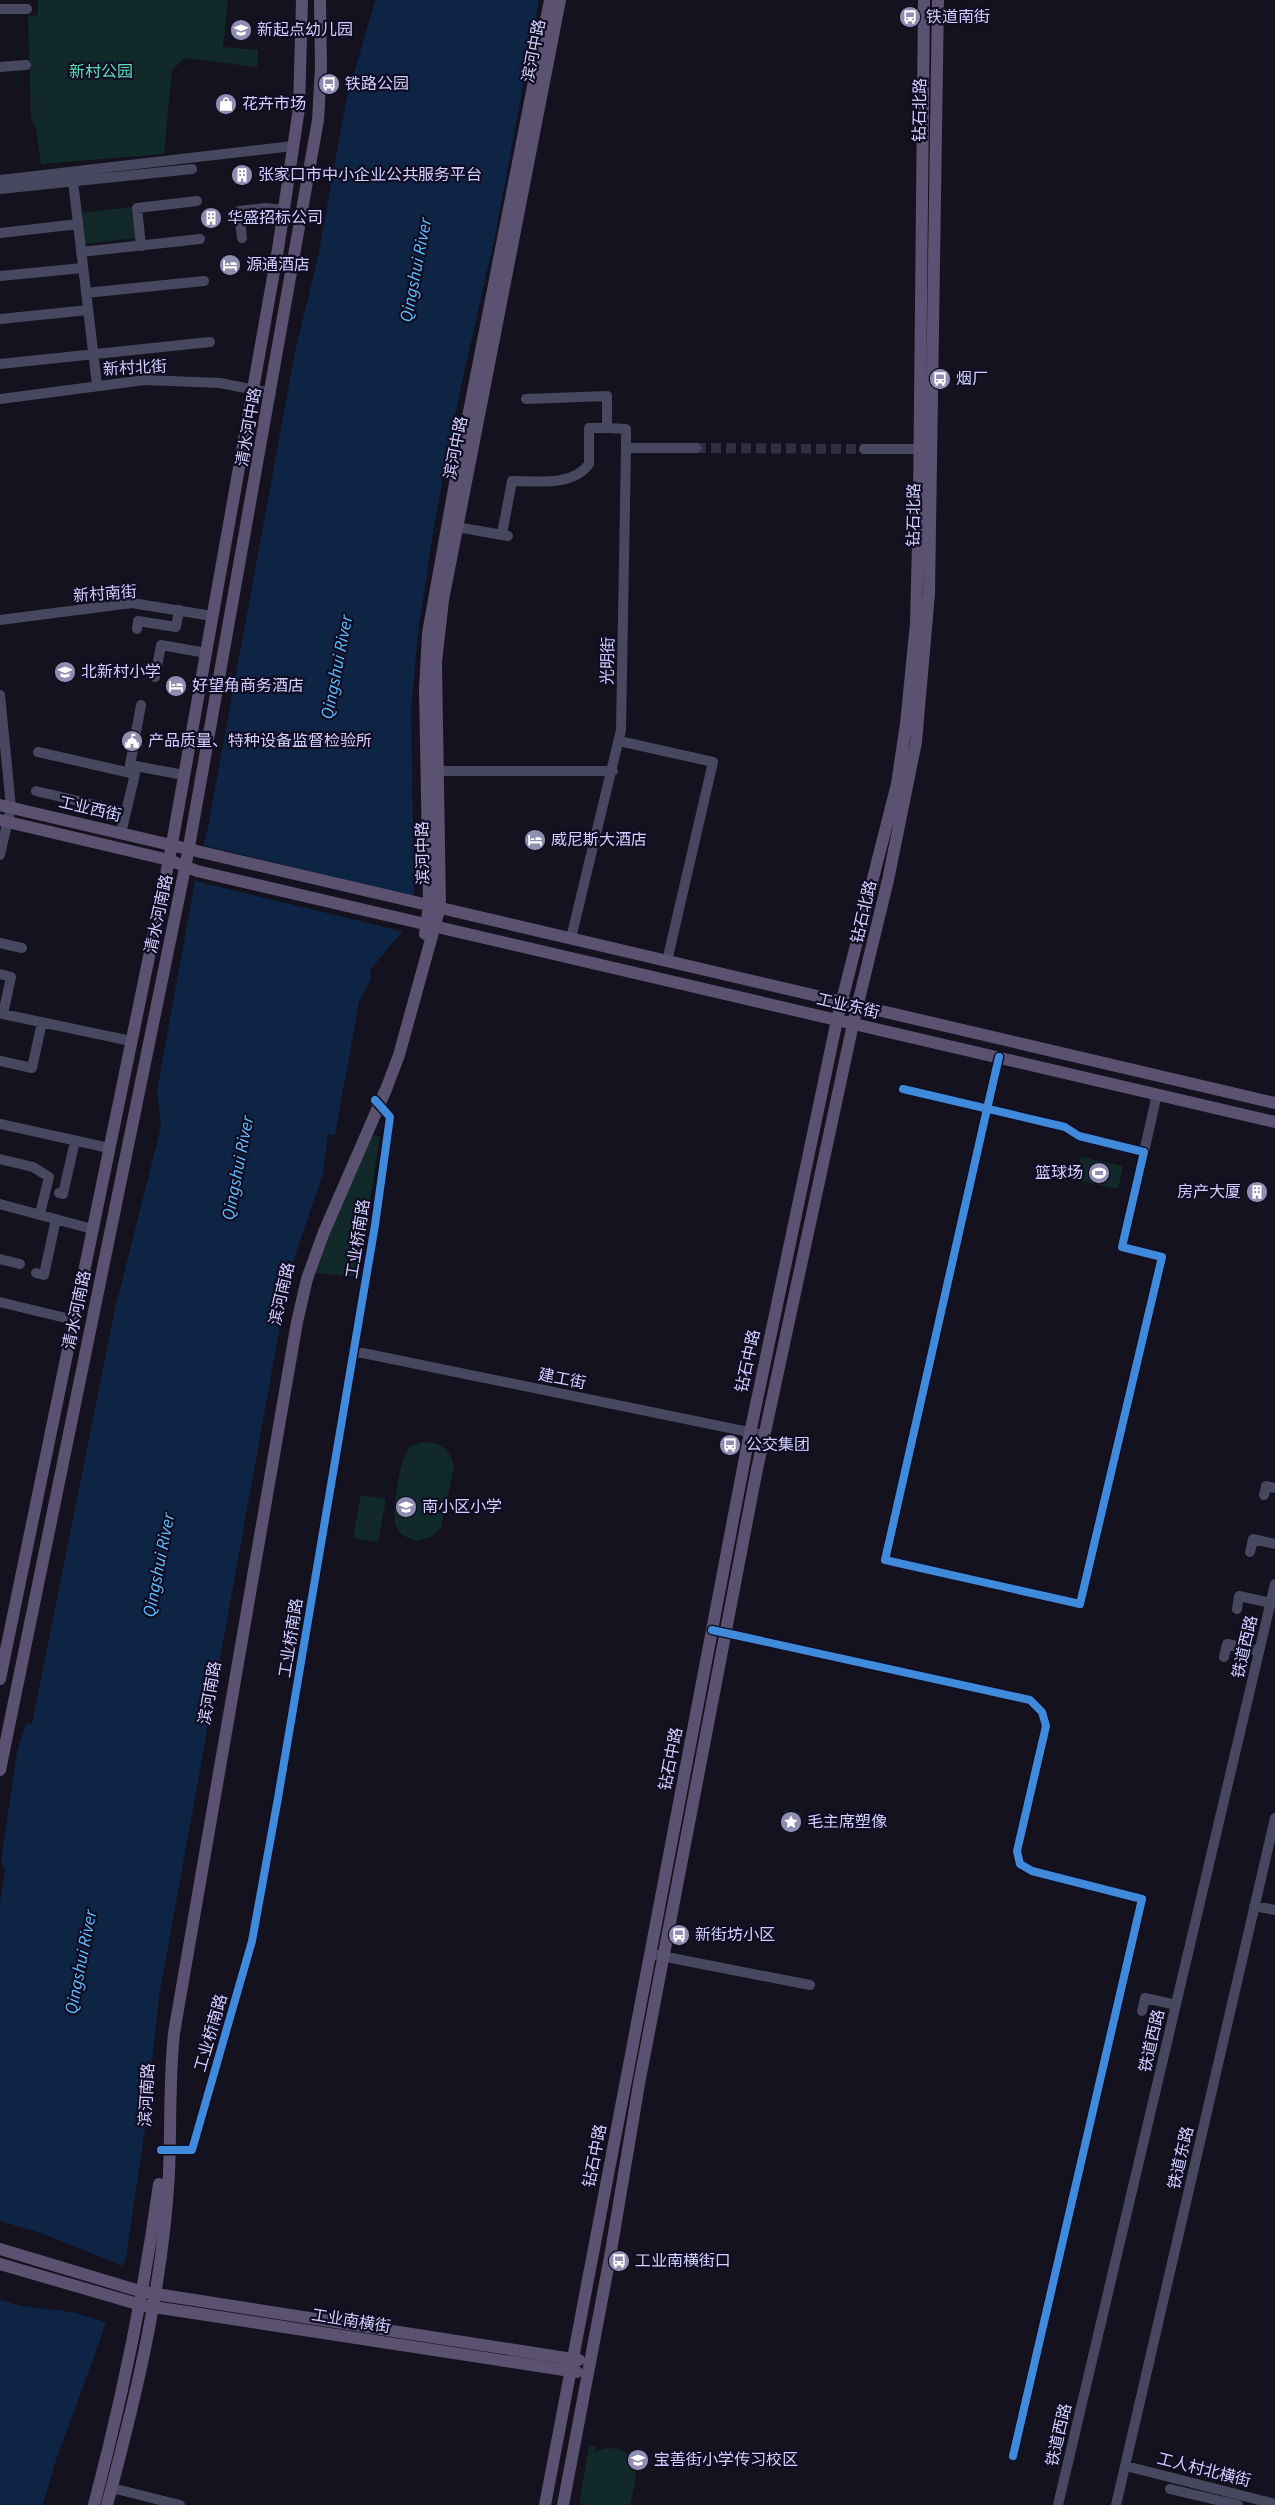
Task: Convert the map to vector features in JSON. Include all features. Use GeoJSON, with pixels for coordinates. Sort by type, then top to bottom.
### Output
{"type":"FeatureCollection","features":[{"type":"Feature","properties":{"kind":"main road","name":"清水河中路"},"geometry":{"type":"LineString","coordinates":[[170,853],[284,210],[299,108],[302,0]]}},
{"type":"Feature","properties":{"kind":"main road","name":"清水河中路"},"geometry":{"type":"LineString","coordinates":[[190,865],[191,837],[318,120],[321,67],[320,0]]}},
{"type":"Feature","properties":{"kind":"main road","name":"滨河中路"},"geometry":{"type":"LineString","coordinates":[[429,905],[438,771],[437,646],[452,526],[550,0]]}},
{"type":"Feature","properties":{"kind":"main road","name":"滨河中路"},"geometry":{"type":"LineString","coordinates":[[429,905],[425,657],[560,0]]}},
{"type":"Feature","properties":{"kind":"main road","name":"钻石北路"},"geometry":{"type":"LineString","coordinates":[[837,1020],[897,784],[906,724],[916,623],[924,0]]}},
{"type":"Feature","properties":{"kind":"main road","name":"钻石北路"},"geometry":{"type":"LineString","coordinates":[[853,1024],[888,880],[910,774],[925,660],[929,594],[934,391],[938,0]]}},
{"type":"Feature","properties":{"kind":"main road","name":"工业西街"},"geometry":{"type":"LineString","coordinates":[[6,806],[141,838],[170,853]]}},
{"type":"Feature","properties":{"kind":"main road","name":"工业西街"},"geometry":{"type":"LineString","coordinates":[[4,821],[140,853],[170,853]]}},
{"type":"Feature","properties":{"kind":"main road"},"geometry":{"type":"LineString","coordinates":[[141,838],[161,836],[170,831],[176,824]]}},
{"type":"Feature","properties":{"kind":"main road"},"geometry":{"type":"LineString","coordinates":[[191,837],[196,848],[201,852]]}},
{"type":"Feature","properties":{"kind":"main road","name":"工业东街"},"geometry":{"type":"LineString","coordinates":[[170,853],[201,852],[1275,1103]]}},
{"type":"Feature","properties":{"kind":"main road"},"geometry":{"type":"LineString","coordinates":[[140,853],[156,867],[163,889]]}},
{"type":"Feature","properties":{"kind":"main road","name":"工业东街"},"geometry":{"type":"LineString","coordinates":[[170,853],[190,865],[413,922],[1275,1122]]}},
{"type":"Feature","properties":{"kind":"main road","name":"清水河南路"},"geometry":{"type":"LineString","coordinates":[[0,1679],[170,853]]}},
{"type":"Feature","properties":{"kind":"main road","name":"清水河南路"},"geometry":{"type":"LineString","coordinates":[[0,1770],[183,880],[190,872],[190,865]]}},
{"type":"Feature","properties":{"kind":"main road","name":"滨河南路"},"geometry":{"type":"LineString","coordinates":[[94,2505],[105,2487],[147,2306],[167,2192],[165,2150],[174,2032],[306,1279],[377,1102],[399,1055],[431,926],[429,905]]}},
{"type":"Feature","properties":{"kind":"main road","name":"钻石中路"},"geometry":{"type":"LineString","coordinates":[[545,2505],[571,2365],[657,1955],[718,1632],[750,1432],[837,1020]]}},
{"type":"Feature","properties":{"kind":"main road","name":"钻石中路"},"geometry":{"type":"LineString","coordinates":[[718,1632],[764,1435],[853,1024]]}},
{"type":"Feature","properties":{"kind":"main road","name":"钻石中路"},"geometry":{"type":"LineString","coordinates":[[563,2505],[588,2368],[657,1955]]}},
{"type":"Feature","properties":{"kind":"main road","name":"工业南横街"},"geometry":{"type":"LineString","coordinates":[[0,2249],[149,2293],[588,2368]]}},
{"type":"Feature","properties":{"kind":"main road","name":"工业南横街"},"geometry":{"type":"LineString","coordinates":[[0,2264],[147,2306],[571,2365]]}},
{"type":"Feature","properties":{"kind":"main road","name":"滨河南路"},"geometry":{"type":"LineString","coordinates":[[105,2487],[107,2505]]}},
{"type":"Feature","properties":{"kind":"street"},"geometry":{"type":"LineString","coordinates":[[0,9],[27,9]]}},
{"type":"Feature","properties":{"kind":"street"},"geometry":{"type":"LineString","coordinates":[[0,67],[26,65]]}},
{"type":"Feature","properties":{"kind":"street"},"geometry":{"type":"LineString","coordinates":[[0,180],[293,146]]}},
{"type":"Feature","properties":{"kind":"street"},"geometry":{"type":"LineString","coordinates":[[0,189],[192,168]]}},
{"type":"Feature","properties":{"kind":"street"},"geometry":{"type":"LineString","coordinates":[[73,181],[97,385]]}},
{"type":"Feature","properties":{"kind":"street"},"geometry":{"type":"LineString","coordinates":[[141,246],[137,208],[197,201]]}},
{"type":"Feature","properties":{"kind":"street"},"geometry":{"type":"LineString","coordinates":[[242,238],[239,211],[266,208],[284,210]]}},
{"type":"Feature","properties":{"kind":"street"},"geometry":{"type":"LineString","coordinates":[[0,232],[78,224]]}},
{"type":"Feature","properties":{"kind":"street"},"geometry":{"type":"LineString","coordinates":[[81,252],[200,239]]}},
{"type":"Feature","properties":{"kind":"street"},"geometry":{"type":"LineString","coordinates":[[0,276],[83,268]]}},
{"type":"Feature","properties":{"kind":"street"},"geometry":{"type":"LineString","coordinates":[[86,293],[204,281]]}},
{"type":"Feature","properties":{"kind":"street"},"geometry":{"type":"LineString","coordinates":[[0,319],[88,310]]}},
{"type":"Feature","properties":{"kind":"street"},"geometry":{"type":"LineString","coordinates":[[0,364],[210,342]]}},
{"type":"Feature","properties":{"kind":"street","name":"新村北街"},"geometry":{"type":"LineString","coordinates":[[0,399],[144,380],[220,383],[271,393]]}},
{"type":"Feature","properties":{"kind":"street"},"geometry":{"type":"LineString","coordinates":[[452,526],[505,535],[512,481],[565,480],[574,477],[589,464],[589,428],[607,428],[607,396],[526,399]]}},
{"type":"Feature","properties":{"kind":"street","name":"光明街"},"geometry":{"type":"LineString","coordinates":[[571,938],[619,741],[623,668],[626,428],[607,428]]}},
{"type":"Feature","properties":{"kind":"street"},"geometry":{"type":"LineString","coordinates":[[626,448],[696,448]]}},
{"type":"Feature","properties":{"kind":"street"},"geometry":{"type":"LineString","coordinates":[[864,448],[919,449]]}},
{"type":"Feature","properties":{"kind":"street","name":"新村南街"},"geometry":{"type":"LineString","coordinates":[[0,620],[132,603],[212,616]]}},
{"type":"Feature","properties":{"kind":"street"},"geometry":{"type":"LineString","coordinates":[[137,630],[138,621],[176,627],[179,610]]}},
{"type":"Feature","properties":{"kind":"street"},"geometry":{"type":"LineString","coordinates":[[155,677],[161,645],[206,653]]}},
{"type":"Feature","properties":{"kind":"street"},"geometry":{"type":"LineString","coordinates":[[0,695],[6,806],[0,855]]}},
{"type":"Feature","properties":{"kind":"street"},"geometry":{"type":"LineString","coordinates":[[141,705],[130,765],[184,775]]}},
{"type":"Feature","properties":{"kind":"street"},"geometry":{"type":"LineString","coordinates":[[619,741],[713,762],[667,961]]}},
{"type":"Feature","properties":{"kind":"street"},"geometry":{"type":"LineString","coordinates":[[38,752],[135,774],[120,833]]}},
{"type":"Feature","properties":{"kind":"street"},"geometry":{"type":"LineString","coordinates":[[438,771],[613,771]]}},
{"type":"Feature","properties":{"kind":"street"},"geometry":{"type":"LineString","coordinates":[[36,791],[125,812]]}},
{"type":"Feature","properties":{"kind":"street"},"geometry":{"type":"LineString","coordinates":[[0,943],[22,948]]}},
{"type":"Feature","properties":{"kind":"street"},"geometry":{"type":"LineString","coordinates":[[0,974],[11,977],[3,1014],[131,1041]]}},
{"type":"Feature","properties":{"kind":"street"},"geometry":{"type":"LineString","coordinates":[[0,1061],[32,1068],[42,1022]]}},
{"type":"Feature","properties":{"kind":"street"},"geometry":{"type":"LineString","coordinates":[[999,1057],[884,1560],[1080,1604],[1162,1257],[1122,1248],[1157,1094]]}},
{"type":"Feature","properties":{"kind":"street"},"geometry":{"type":"LineString","coordinates":[[903,1088],[1065,1127],[1079,1136],[1144,1152]]}},
{"type":"Feature","properties":{"kind":"street","name":"工业桥南路"},"geometry":{"type":"LineString","coordinates":[[165,2150],[192,2150],[252,1941],[375,1225],[390,1116],[377,1102]]}},
{"type":"Feature","properties":{"kind":"street"},"geometry":{"type":"LineString","coordinates":[[0,1124],[109,1148]]}},
{"type":"Feature","properties":{"kind":"street"},"geometry":{"type":"LineString","coordinates":[[59,1194],[63,1194],[75,1141]]}},
{"type":"Feature","properties":{"kind":"street"},"geometry":{"type":"LineString","coordinates":[[0,1159],[33,1167],[50,1177],[40,1214]]}},
{"type":"Feature","properties":{"kind":"street"},"geometry":{"type":"LineString","coordinates":[[0,1204],[92,1228]]}},
{"type":"Feature","properties":{"kind":"street"},"geometry":{"type":"LineString","coordinates":[[36,1273],[44,1275],[56,1219]]}},
{"type":"Feature","properties":{"kind":"street"},"geometry":{"type":"LineString","coordinates":[[0,1259],[20,1264]]}},
{"type":"Feature","properties":{"kind":"street"},"geometry":{"type":"LineString","coordinates":[[0,1302],[74,1320]]}},
{"type":"Feature","properties":{"kind":"street","name":"建工街"},"geometry":{"type":"LineString","coordinates":[[353,1352],[764,1435]]}},
{"type":"Feature","properties":{"kind":"street"},"geometry":{"type":"LineString","coordinates":[[1264,1495],[1266,1486],[1275,1488]]}},
{"type":"Feature","properties":{"kind":"street"},"geometry":{"type":"LineString","coordinates":[[1250,1552],[1253,1539],[1275,1544]]}},
{"type":"Feature","properties":{"kind":"street","name":"铁道西路"},"geometry":{"type":"LineString","coordinates":[[1058,2505],[1275,1584]]}},
{"type":"Feature","properties":{"kind":"street"},"geometry":{"type":"LineString","coordinates":[[1236,1609],[1239,1596],[1270,1603]]}},
{"type":"Feature","properties":{"kind":"street"},"geometry":{"type":"LineString","coordinates":[[718,1632],[1030,1700],[1042,1712],[1046,1726],[1017,1851],[1020,1864],[1032,1871],[1142,1899],[1013,2456]]}},
{"type":"Feature","properties":{"kind":"street"},"geometry":{"type":"LineString","coordinates":[[1224,1657],[1227,1644],[1259,1651]]}},
{"type":"Feature","properties":{"kind":"street","name":"铁道东路"},"geometry":{"type":"LineString","coordinates":[[1116,2505],[1275,1818]]}},
{"type":"Feature","properties":{"kind":"street"},"geometry":{"type":"LineString","coordinates":[[1254,1906],[1275,1910]]}},
{"type":"Feature","properties":{"kind":"street"},"geometry":{"type":"LineString","coordinates":[[657,1955],[810,1985]]}},
{"type":"Feature","properties":{"kind":"street"},"geometry":{"type":"LineString","coordinates":[[1142,2011],[1145,1998],[1176,2005]]}},
{"type":"Feature","properties":{"kind":"street","name":"工人村北横街"},"geometry":{"type":"LineString","coordinates":[[1126,2466],[1275,2504]]}},
{"type":"Feature","properties":{"kind":"street"},"geometry":{"type":"LineString","coordinates":[[105,2487],[180,2505]]}},
{"type":"Feature","properties":{"kind":"street"},"geometry":{"type":"LineString","coordinates":[[1170,2489],[1238,2505]]}},
{"type":"Feature","properties":{"kind":"green space","name":"新村公园"},"geometry":{"type":"Polygon","coordinates":[[[38,0],[228,0],[223,47],[258,50],[257,67],[185,58],[172,70],[164,154],[41,164],[36,128],[31,118],[28,16],[38,15],[38,0]]]}},
{"type":"Feature","properties":{"kind":"green space"},"geometry":{"type":"Polygon","coordinates":[[[132,207],[136,238],[84,244],[81,213],[132,207]]]}},
{"type":"Feature","properties":{"kind":"green space"},"geometry":{"type":"Polygon","coordinates":[[[371,1134],[380,1137],[358,1277],[316,1273],[338,1211],[371,1134]]]}},
{"type":"Feature","properties":{"kind":"green space","name":"篮球场"},"geometry":{"type":"Polygon","coordinates":[[[1081,1157],[1123,1166],[1118,1189],[1076,1180],[1081,1157]]]}},
{"type":"Feature","properties":{"kind":"green space"},"geometry":{"type":"Polygon","coordinates":[[[431,1442],[445,1449],[451,1457],[454,1467],[441,1528],[432,1536],[418,1541],[405,1536],[396,1526],[395,1499],[405,1455],[412,1446],[431,1442]]]}},
{"type":"Feature","properties":{"kind":"green space"},"geometry":{"type":"Polygon","coordinates":[[[361,1495],[386,1499],[378,1542],[353,1538],[361,1495]]]}},
{"type":"Feature","properties":{"kind":"green space"},"geometry":{"type":"Polygon","coordinates":[[[784,1810],[801,1813],[797,1831],[780,1828],[784,1810]]]}},
{"type":"Feature","properties":{"kind":"green space"},"geometry":{"type":"Polygon","coordinates":[[[589,2445],[596,2446],[595,2452],[608,2448],[620,2450],[630,2457],[635,2469],[635,2483],[630,2505],[579,2505],[589,2445]]]}},
{"type":"Feature","properties":{"kind":"water","name":"Qingshui River"},"geometry":{"type":"Polygon","coordinates":[[[375,0],[539,0],[496,231],[460,391],[434,526],[418,634],[411,709],[414,893],[405,928],[370,970],[371,979],[359,1002],[335,1135],[328,1134],[323,1173],[290,1271],[159,1997],[145,2128],[126,2258],[100,2340],[56,2460],[43,2505],[0,2505],[0,1902],[5,1871],[1,1861],[17,1752],[26,1723],[32,1724],[115,1309],[161,1127],[157,1091],[195,881],[208,827],[295,352],[318,257],[346,101],[375,0]]]}},
{"type":"Feature","properties":{"kind":"pier"},"geometry":{"type":"Polygon","coordinates":[[[203,845],[415,897],[407,929],[405,932],[195,881],[203,845]]]}},
{"type":"Feature","properties":{"kind":"pier"},"geometry":{"type":"Polygon","coordinates":[[[0,2221],[41,2233],[126,2267],[108,2323],[72,2312],[21,2306],[0,2300],[0,2221]]]}},
{"type":"Feature","properties":{"kind":"tunnel"},"geometry":{"type":"LineString","coordinates":[[696,448],[864,449]]}},
{"type":"Feature","properties":{"kind":"cycle path"},"geometry":{"type":"LineString","coordinates":[[903,1089],[1065,1127],[1079,1136],[1144,1152],[1122,1247],[1162,1257],[1080,1604],[885,1560],[987,1109],[999,1057]]}},
{"type":"Feature","properties":{"kind":"cycle path"},"geometry":{"type":"LineString","coordinates":[[161,2150],[192,2150],[252,1941],[375,1225],[390,1117],[375,1100]]}},
{"type":"Feature","properties":{"kind":"cycle path"},"geometry":{"type":"LineString","coordinates":[[712,1630],[1030,1700],[1042,1712],[1046,1726],[1017,1851],[1020,1864],[1032,1871],[1142,1899],[1013,2456]]}},
{"type":"Feature","properties":{"kind":"place","name":"铁道南街"},"geometry":{"type":"Point","coordinates":[910,17]}},
{"type":"Feature","properties":{"kind":"place","name":"新起点幼儿园"},"geometry":{"type":"Point","coordinates":[241,30]}},
{"type":"Feature","properties":{"kind":"place","name":"铁路公园"},"geometry":{"type":"Point","coordinates":[329,84]}},
{"type":"Feature","properties":{"kind":"place","name":"花卉市场"},"geometry":{"type":"Point","coordinates":[226,104]}},
{"type":"Feature","properties":{"kind":"place","name":"张家口市中小企业公共服务平台"},"geometry":{"type":"Point","coordinates":[242,175]}},
{"type":"Feature","properties":{"kind":"place","name":"华盛招标公司"},"geometry":{"type":"Point","coordinates":[211,218]}},
{"type":"Feature","properties":{"kind":"place","name":"源通酒店"},"geometry":{"type":"Point","coordinates":[230,265]}},
{"type":"Feature","properties":{"kind":"place","name":"烟厂"},"geometry":{"type":"Point","coordinates":[940,379]}},
{"type":"Feature","properties":{"kind":"place","name":"北新村小学"},"geometry":{"type":"Point","coordinates":[65,672]}},
{"type":"Feature","properties":{"kind":"place","name":"好望角商务酒店"},"geometry":{"type":"Point","coordinates":[176,686]}},
{"type":"Feature","properties":{"kind":"place","name":"产品质量、特种设备监督检验所"},"geometry":{"type":"Point","coordinates":[132,741]}},
{"type":"Feature","properties":{"kind":"place","name":"威尼斯大酒店"},"geometry":{"type":"Point","coordinates":[535,840]}},
{"type":"Feature","properties":{"kind":"place","name":"篮球场"},"geometry":{"type":"Point","coordinates":[1099,1173]}},
{"type":"Feature","properties":{"kind":"place","name":"房产大厦"},"geometry":{"type":"Point","coordinates":[1257,1192]}},
{"type":"Feature","properties":{"kind":"place","name":"公交集团"},"geometry":{"type":"Point","coordinates":[730,1445]}},
{"type":"Feature","properties":{"kind":"place","name":"南小区小学"},"geometry":{"type":"Point","coordinates":[406,1507]}},
{"type":"Feature","properties":{"kind":"place","name":"毛主席塑像"},"geometry":{"type":"Point","coordinates":[791,1822]}},
{"type":"Feature","properties":{"kind":"place","name":"新街坊小区"},"geometry":{"type":"Point","coordinates":[679,1935]}},
{"type":"Feature","properties":{"kind":"place","name":"工业南横街口"},"geometry":{"type":"Point","coordinates":[619,2261]}},
{"type":"Feature","properties":{"kind":"place","name":"宝善街小学传习校区"},"geometry":{"type":"Point","coordinates":[638,2460]}}]}
